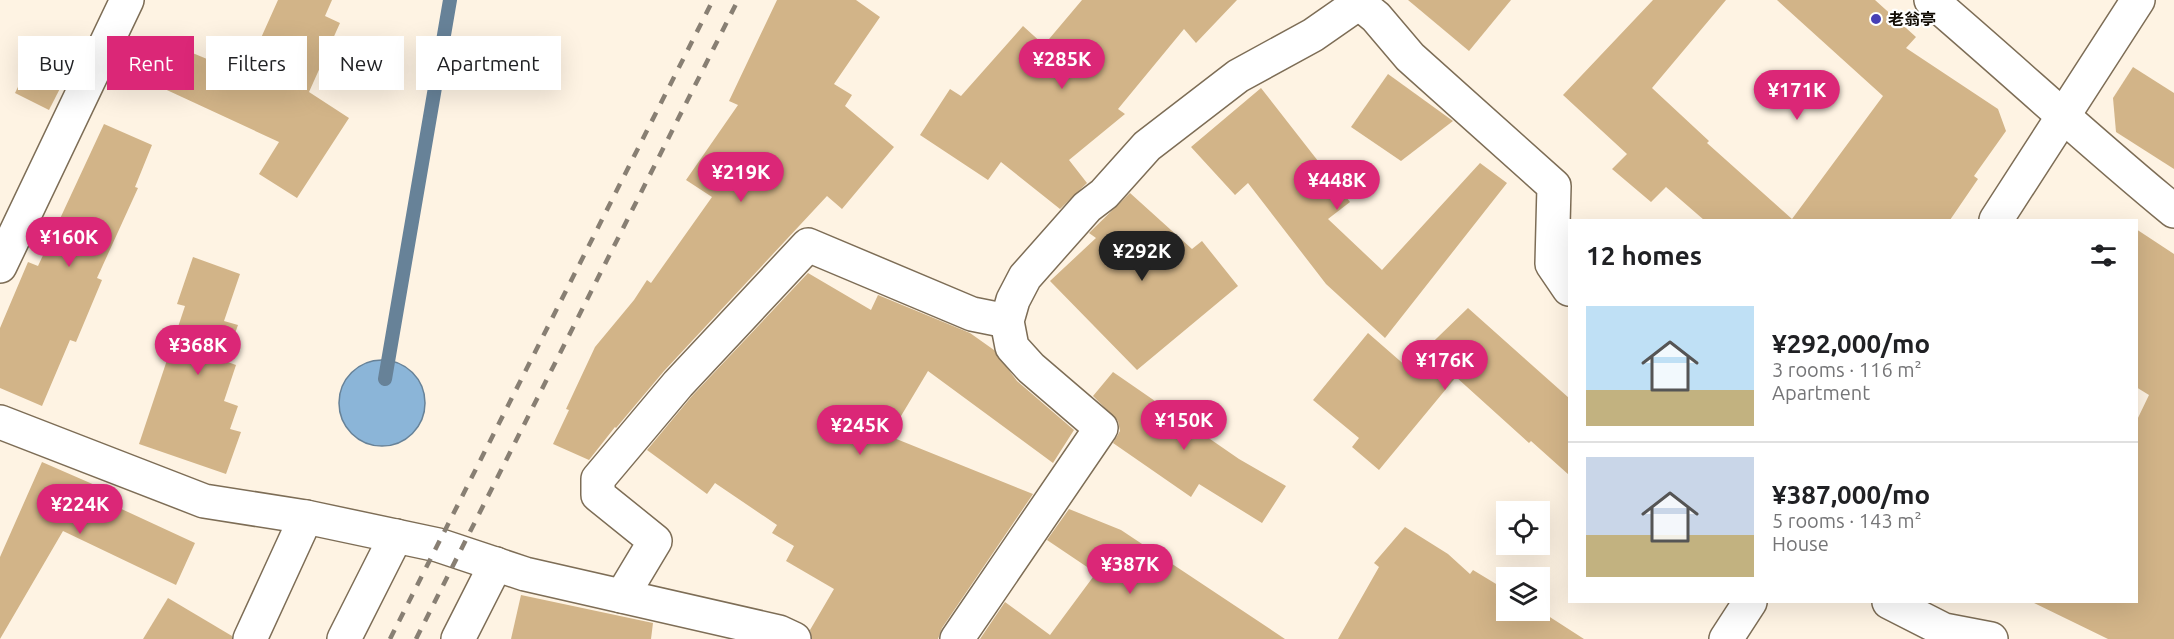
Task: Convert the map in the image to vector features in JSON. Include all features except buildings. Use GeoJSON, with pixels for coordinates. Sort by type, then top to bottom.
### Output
{"type":"FeatureCollection","features":[{"type":"Feature","properties":{"kind":"street"},"geometry":{"type":"LineString","coordinates":[[0,266],[127,0]]}},
{"type":"Feature","properties":{"kind":"street"},"geometry":{"type":"LineString","coordinates":[[1931,0],[2174,211]]}},
{"type":"Feature","properties":{"kind":"street"},"geometry":{"type":"LineString","coordinates":[[1997,219],[2138,0]]}},
{"type":"Feature","properties":{"kind":"street"},"geometry":{"type":"LineString","coordinates":[[957,639],[1101,428],[1031,368],[1012,347],[1007,321],[1013,300],[1025,277],[1087,207],[1104,194],[1147,146],[1238,76],[1313,35],[1360,2],[1410,57],[1554,186],[1552,264],[1568,288]]}},
{"type":"Feature","properties":{"kind":"street"},"geometry":{"type":"LineString","coordinates":[[622,596],[655,541],[598,495],[598,479],[678,384],[808,245],[972,314],[1007,321]]}},
{"type":"Feature","properties":{"kind":"street"},"geometry":{"type":"LineString","coordinates":[[0,422],[204,501],[306,518],[438,545],[525,574],[779,632],[794,639]]}},
{"type":"Feature","properties":{"kind":"street"},"geometry":{"type":"LineString","coordinates":[[250,639],[306,518]]}},
{"type":"Feature","properties":{"kind":"street"},"geometry":{"type":"LineString","coordinates":[[345,639],[396,536]]}},
{"type":"Feature","properties":{"kind":"street"},"geometry":{"type":"LineString","coordinates":[[458,639],[496,564]]}},
{"type":"Feature","properties":{"kind":"street"},"geometry":{"type":"LineString","coordinates":[[1726,639],[1749,603]]}},
{"type":"Feature","properties":{"kind":"street"},"geometry":{"type":"LineString","coordinates":[[1891,603],[1943,634],[1991,639]]}},
{"type":"Feature","properties":{"kind":"water"},"geometry":{"type":"Polygon","coordinates":[[[382,360],[398,364],[412,373],[421,387],[425,403],[421,419],[412,433],[398,442],[382,446],[366,442],[352,433],[343,419],[339,403],[343,387],[352,373],[366,364],[382,360]]]}},
{"type":"Feature","properties":{"kind":"waterway"},"geometry":{"type":"LineString","coordinates":[[385,379],[450,0]]}},
{"type":"Feature","properties":{"kind":"railway"},"geometry":{"type":"LineString","coordinates":[[390,639],[713,0]]}},
{"type":"Feature","properties":{"kind":"railway"},"geometry":{"type":"LineString","coordinates":[[416,639],[738,0]]}},
{"type":"Feature","properties":{"kind":"place","name":"老翁亭"},"geometry":{"type":"Point","coordinates":[1876,19]}}]}
